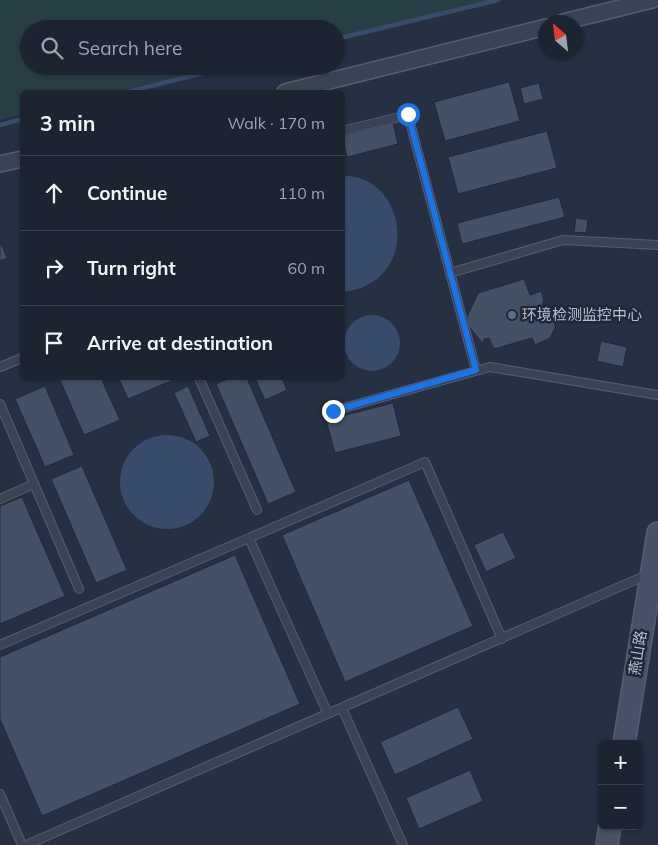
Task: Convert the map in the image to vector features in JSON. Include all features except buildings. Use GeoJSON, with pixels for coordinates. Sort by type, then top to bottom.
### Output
{"type":"FeatureCollection","features":[{"type":"Feature","properties":{"kind":"street"},"geometry":{"type":"LineString","coordinates":[[583,17],[652,0]]}},
{"type":"Feature","properties":{"kind":"street"},"geometry":{"type":"LineString","coordinates":[[293,90],[538,29]]}},
{"type":"Feature","properties":{"kind":"street"},"geometry":{"type":"LineString","coordinates":[[0,164],[20,159]]}},
{"type":"Feature","properties":{"kind":"street","name":"燕山路"},"geometry":{"type":"LineString","coordinates":[[625,740],[658,533]]}},
{"type":"Feature","properties":{"kind":"street"},"geometry":{"type":"LineString","coordinates":[[607,845],[609,830]]}},
{"type":"Feature","properties":{"kind":"lane"},"geometry":{"type":"LineString","coordinates":[[345,130],[408,114],[476,370]]}},
{"type":"Feature","properties":{"kind":"lane"},"geometry":{"type":"LineString","coordinates":[[450,273],[563,240],[658,245]]}},
{"type":"Feature","properties":{"kind":"lane"},"geometry":{"type":"LineString","coordinates":[[0,367],[20,359]]}},
{"type":"Feature","properties":{"kind":"lane"},"geometry":{"type":"LineString","coordinates":[[333,411],[490,367],[658,395]]}},
{"type":"Feature","properties":{"kind":"lane"},"geometry":{"type":"LineString","coordinates":[[201,380],[257,510]]}},
{"type":"Feature","properties":{"kind":"lane"},"geometry":{"type":"LineString","coordinates":[[0,404],[79,589]]}},
{"type":"Feature","properties":{"kind":"lane"},"geometry":{"type":"LineString","coordinates":[[0,645],[426,462],[502,639]]}},
{"type":"Feature","properties":{"kind":"lane"},"geometry":{"type":"LineString","coordinates":[[0,499],[34,484]]}},
{"type":"Feature","properties":{"kind":"lane"},"geometry":{"type":"LineString","coordinates":[[248,538],[328,714]]}},
{"type":"Feature","properties":{"kind":"lane"},"geometry":{"type":"LineString","coordinates":[[26,845],[651,574]]}},
{"type":"Feature","properties":{"kind":"lane"},"geometry":{"type":"LineString","coordinates":[[342,708],[403,845]]}},
{"type":"Feature","properties":{"kind":"lane"},"geometry":{"type":"LineString","coordinates":[[0,794],[22,845]]}},
{"type":"Feature","properties":{"kind":"green space"},"geometry":{"type":"Polygon","coordinates":[[[0,0],[504,0],[345,38],[345,20],[20,20],[20,75],[187,75],[123,90],[20,90],[20,115],[0,120],[0,0]]]}},
{"type":"Feature","properties":{"kind":"water"},"geometry":{"type":"Polygon","coordinates":[[[345,176],[365,180],[382,192],[393,209],[397,230],[395,251],[386,270],[369,284],[345,291],[345,176]]]}},
{"type":"Feature","properties":{"kind":"water"},"geometry":{"type":"Polygon","coordinates":[[[372,315],[383,317],[392,323],[398,332],[398,354],[392,363],[383,369],[372,371],[361,369],[352,363],[346,354],[346,332],[352,323],[361,317],[372,315]]]}},
{"type":"Feature","properties":{"kind":"water"},"geometry":{"type":"Polygon","coordinates":[[[167,435],[185,439],[200,449],[210,464],[214,482],[210,500],[200,515],[185,525],[167,529],[149,525],[134,515],[124,500],[120,482],[124,464],[134,449],[149,439],[167,435]]]}},
{"type":"Feature","properties":{"kind":"waterway"},"geometry":{"type":"LineString","coordinates":[[345,37],[498,0]]}},
{"type":"Feature","properties":{"kind":"waterway"},"geometry":{"type":"LineString","coordinates":[[135,90],[195,75]]}},
{"type":"Feature","properties":{"kind":"waterway"},"geometry":{"type":"LineString","coordinates":[[0,125],[20,120]]}},
{"type":"Feature","properties":{"kind":"place","name":"环境检测监控中心"},"geometry":{"type":"Point","coordinates":[512,315]}},
{"type":"Feature","properties":{"kind":"route"},"geometry":{"type":"LineString","coordinates":[[333,411],[476,370],[408,114]]}}]}
